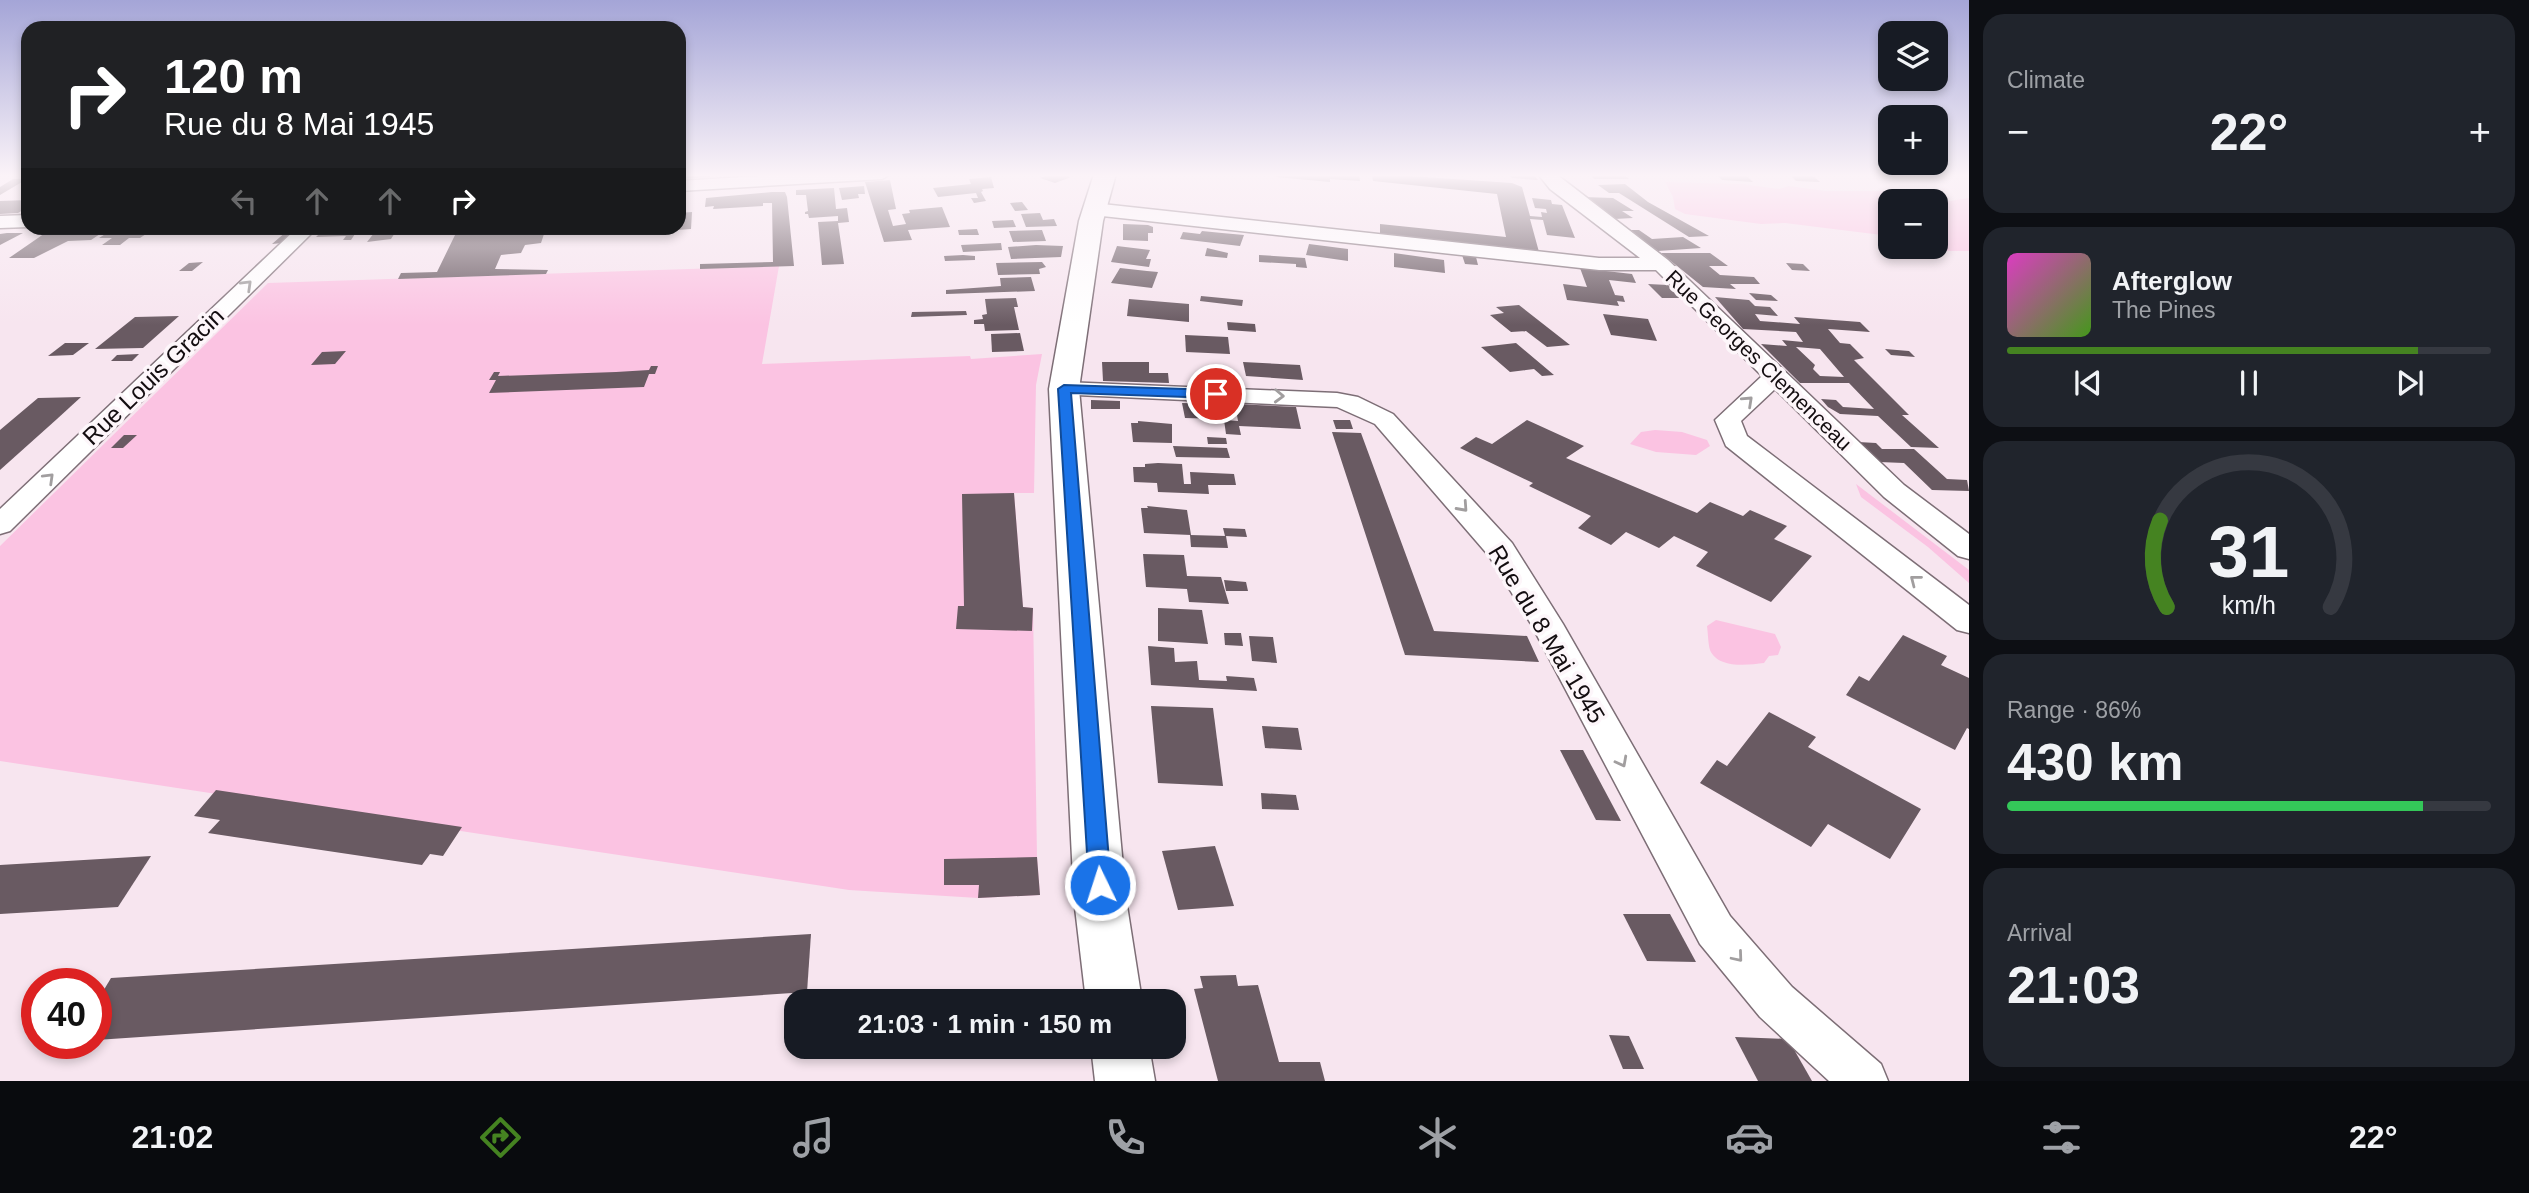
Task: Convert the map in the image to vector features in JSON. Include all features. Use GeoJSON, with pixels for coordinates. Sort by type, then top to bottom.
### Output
{"type":"FeatureCollection","features":[{"type":"Feature","properties":{"kind":"street"},"geometry":{"type":"LineString","coordinates":[[1091,224],[1064,389],[1100,899],[1112,989]]}},
{"type":"Feature","properties":{"kind":"street"},"geometry":{"type":"LineString","coordinates":[[1235,224],[1599,264],[1661,264]]}},
{"type":"Feature","properties":{"kind":"street","name":"Rue Georges Clemenceau"},"geometry":{"type":"LineString","coordinates":[[1608,224],[1661,264],[1894,491],[1969,549]]}},
{"type":"Feature","properties":{"kind":"street","name":"Rue Louis Gracin"},"geometry":{"type":"LineString","coordinates":[[0,525],[300,235]]}},
{"type":"Feature","properties":{"kind":"street"},"geometry":{"type":"LineString","coordinates":[[1778,380],[1769,381],[1728,420],[1735,440],[1969,622]]}},
{"type":"Feature","properties":{"kind":"street","name":"Rue du 8 Mai 1945"},"geometry":{"type":"LineString","coordinates":[[1064,389],[1337,400],[1349,402],[1384,419],[1410,452],[1501,550],[1547,624],[1715,930],[1776,1002],[1864,1081]]}},
{"type":"Feature","properties":{"kind":"street"},"geometry":{"type":"LineString","coordinates":[[1122,1059],[1125,1081]]}},
{"type":"Feature","properties":{"kind":"shaded area"},"geometry":{"type":"Polygon","coordinates":[[[1797,224],[1878,224],[1878,235],[1797,224]]]}},
{"type":"Feature","properties":{"kind":"shaded area"},"geometry":{"type":"Polygon","coordinates":[[[1948,224],[1969,224],[1969,251],[1948,251],[1948,224]]]}},
{"type":"Feature","properties":{"kind":"shaded area"},"geometry":{"type":"Polygon","coordinates":[[[779,266],[762,364],[970,356],[971,359],[1042,354],[1036,385],[1034,493],[1014,493],[1023,607],[1033,608],[1040,895],[978,898],[849,890],[0,761],[0,546],[268,283],[779,266]]]}},
{"type":"Feature","properties":{"kind":"shaded area"},"geometry":{"type":"Polygon","coordinates":[[[1641,432],[1682,432],[1707,440],[1710,446],[1696,455],[1656,452],[1630,444],[1641,432]]]}},
{"type":"Feature","properties":{"kind":"shaded area"},"geometry":{"type":"Polygon","coordinates":[[[1856,484],[1969,570],[1969,583],[1928,547],[1861,497],[1856,484]]]}},
{"type":"Feature","properties":{"kind":"shaded area"},"geometry":{"type":"Polygon","coordinates":[[[1716,620],[1775,634],[1781,647],[1778,655],[1769,656],[1764,663],[1734,664],[1720,660],[1710,650],[1707,626],[1716,620]]]}},
{"type":"Feature","properties":{"kind":"building"},"geometry":{"type":"Polygon","coordinates":[[[772,224],[790,224],[794,266],[700,269],[700,264],[773,262],[772,224]]]}},
{"type":"Feature","properties":{"kind":"building"},"geometry":{"type":"Polygon","coordinates":[[[818,224],[838,224],[844,264],[822,265],[818,224]]]}},
{"type":"Feature","properties":{"kind":"building"},"geometry":{"type":"Polygon","coordinates":[[[878,224],[949,224],[950,227],[908,230],[912,240],[884,242],[878,224]]]}},
{"type":"Feature","properties":{"kind":"building"},"geometry":{"type":"Polygon","coordinates":[[[993,224],[1015,224],[1016,227],[994,228],[993,224]]]}},
{"type":"Feature","properties":{"kind":"building"},"geometry":{"type":"Polygon","coordinates":[[[1025,224],[1057,226],[1026,227],[1025,224]]]}},
{"type":"Feature","properties":{"kind":"building"},"geometry":{"type":"Polygon","coordinates":[[[1123,224],[1153,227],[1153,233],[1148,233],[1148,241],[1123,240],[1123,224]]]}},
{"type":"Feature","properties":{"kind":"building"},"geometry":{"type":"Polygon","coordinates":[[[1380,224],[1384,224],[1506,237],[1503,224],[1531,224],[1539,252],[1380,235],[1380,224]]]}},
{"type":"Feature","properties":{"kind":"building"},"geometry":{"type":"Polygon","coordinates":[[[1544,224],[1570,224],[1575,238],[1547,235],[1544,224]]]}},
{"type":"Feature","properties":{"kind":"building"},"geometry":{"type":"Polygon","coordinates":[[[1669,224],[1688,224],[1709,236],[1689,237],[1669,224]]]}},
{"type":"Feature","properties":{"kind":"building"},"geometry":{"type":"Polygon","coordinates":[[[977,229],[979,235],[959,235],[958,230],[977,229]]]}},
{"type":"Feature","properties":{"kind":"building"},"geometry":{"type":"Polygon","coordinates":[[[1042,230],[1046,241],[1013,242],[1009,231],[1042,230]]]}},
{"type":"Feature","properties":{"kind":"building"},"geometry":{"type":"Polygon","coordinates":[[[1629,230],[1639,230],[1652,239],[1683,237],[1701,248],[1658,251],[1629,230]]]}},
{"type":"Feature","properties":{"kind":"building"},"geometry":{"type":"Polygon","coordinates":[[[1202,231],[1244,235],[1240,246],[1180,239],[1183,232],[1200,234],[1202,231]]]}},
{"type":"Feature","properties":{"kind":"building"},"geometry":{"type":"Polygon","coordinates":[[[7,233],[21,233],[0,245],[0,234],[7,233]]]}},
{"type":"Feature","properties":{"kind":"building"},"geometry":{"type":"Polygon","coordinates":[[[42,235],[98,235],[91,240],[68,241],[34,258],[9,258],[42,235]]]}},
{"type":"Feature","properties":{"kind":"building"},"geometry":{"type":"Polygon","coordinates":[[[104,235],[144,235],[129,238],[120,245],[102,245],[112,238],[99,238],[104,235]]]}},
{"type":"Feature","properties":{"kind":"building"},"geometry":{"type":"Polygon","coordinates":[[[282,235],[292,235],[282,243],[272,244],[282,235]]]}},
{"type":"Feature","properties":{"kind":"building"},"geometry":{"type":"Polygon","coordinates":[[[354,235],[351,240],[343,240],[346,236],[316,237],[354,235]]]}},
{"type":"Feature","properties":{"kind":"building"},"geometry":{"type":"Polygon","coordinates":[[[372,235],[394,235],[391,239],[367,242],[372,235]]]}},
{"type":"Feature","properties":{"kind":"building"},"geometry":{"type":"Polygon","coordinates":[[[455,235],[544,235],[541,243],[525,245],[521,253],[501,255],[495,269],[548,270],[546,274],[398,279],[401,273],[437,272],[455,235]]]}},
{"type":"Feature","properties":{"kind":"building"},"geometry":{"type":"Polygon","coordinates":[[[1001,243],[1002,250],[963,252],[961,245],[1001,243]]]}},
{"type":"Feature","properties":{"kind":"building"},"geometry":{"type":"Polygon","coordinates":[[[1309,244],[1348,249],[1348,261],[1306,255],[1309,244]]]}},
{"type":"Feature","properties":{"kind":"building"},"geometry":{"type":"Polygon","coordinates":[[[1063,246],[1061,257],[1011,259],[1008,247],[1063,246]]]}},
{"type":"Feature","properties":{"kind":"building"},"geometry":{"type":"Polygon","coordinates":[[[1117,246],[1150,250],[1146,259],[1151,259],[1149,267],[1111,262],[1117,246]]]}},
{"type":"Feature","properties":{"kind":"building"},"geometry":{"type":"Polygon","coordinates":[[[1207,248],[1228,253],[1227,258],[1205,256],[1207,248]]]}},
{"type":"Feature","properties":{"kind":"building"},"geometry":{"type":"Polygon","coordinates":[[[1394,253],[1444,260],[1445,273],[1394,267],[1394,253]]]}},
{"type":"Feature","properties":{"kind":"building"},"geometry":{"type":"Polygon","coordinates":[[[1661,253],[1710,253],[1728,266],[1709,266],[1720,275],[1754,277],[1760,284],[1730,284],[1736,289],[1703,287],[1661,253]]]}},
{"type":"Feature","properties":{"kind":"building"},"geometry":{"type":"Polygon","coordinates":[[[1259,255],[1305,258],[1307,268],[1296,267],[1296,264],[1259,262],[1259,255]]]}},
{"type":"Feature","properties":{"kind":"building"},"geometry":{"type":"Polygon","coordinates":[[[1462,255],[1476,257],[1478,265],[1465,264],[1462,255]]]}},
{"type":"Feature","properties":{"kind":"building"},"geometry":{"type":"Polygon","coordinates":[[[944,256],[975,256],[975,260],[945,261],[944,256]]]}},
{"type":"Feature","properties":{"kind":"building"},"geometry":{"type":"Polygon","coordinates":[[[203,262],[192,271],[179,271],[189,263],[203,262]]]}},
{"type":"Feature","properties":{"kind":"building"},"geometry":{"type":"Polygon","coordinates":[[[1042,262],[1046,267],[1039,269],[1040,274],[998,275],[996,263],[1042,262]]]}},
{"type":"Feature","properties":{"kind":"building"},"geometry":{"type":"Polygon","coordinates":[[[1786,263],[1803,264],[1810,271],[1792,270],[1786,263]]]}},
{"type":"Feature","properties":{"kind":"building"},"geometry":{"type":"Polygon","coordinates":[[[1120,268],[1158,272],[1152,288],[1111,283],[1120,268]]]}},
{"type":"Feature","properties":{"kind":"building"},"geometry":{"type":"Polygon","coordinates":[[[1580,268],[1632,274],[1636,283],[1609,280],[1615,295],[1623,296],[1625,302],[1617,301],[1619,306],[1567,300],[1563,284],[1587,287],[1580,268]]]}},
{"type":"Feature","properties":{"kind":"building"},"geometry":{"type":"Polygon","coordinates":[[[1031,277],[1035,291],[946,294],[946,290],[1001,286],[1000,278],[1031,277]]]}},
{"type":"Feature","properties":{"kind":"building"},"geometry":{"type":"Polygon","coordinates":[[[1648,284],[1668,285],[1682,298],[1662,298],[1648,284]]]}},
{"type":"Feature","properties":{"kind":"building"},"geometry":{"type":"Polygon","coordinates":[[[1749,293],[1771,295],[1778,301],[1756,300],[1749,293]]]}},
{"type":"Feature","properties":{"kind":"building"},"geometry":{"type":"Polygon","coordinates":[[[1201,296],[1243,300],[1242,306],[1200,301],[1201,296]]]}},
{"type":"Feature","properties":{"kind":"building"},"geometry":{"type":"Polygon","coordinates":[[[1715,297],[1749,300],[1755,306],[1770,307],[1778,316],[1755,314],[1760,321],[1800,324],[1794,317],[1860,322],[1870,332],[1828,329],[1840,343],[1850,344],[1864,358],[1854,360],[1909,415],[1902,415],[1939,448],[1911,447],[1878,416],[1840,414],[1828,407],[1821,399],[1836,400],[1843,407],[1874,409],[1849,383],[1800,383],[1761,344],[1787,346],[1782,340],[1803,342],[1796,332],[1743,329],[1715,297]],[[1796,347],[1815,365],[1813,369],[1820,376],[1844,377],[1820,349],[1796,347]]]}},
{"type":"Feature","properties":{"kind":"building"},"geometry":{"type":"Polygon","coordinates":[[[1016,298],[1018,307],[1014,307],[1019,330],[985,331],[984,324],[974,324],[974,320],[983,319],[982,315],[987,314],[985,299],[1016,298]]]}},
{"type":"Feature","properties":{"kind":"building"},"geometry":{"type":"Polygon","coordinates":[[[1129,299],[1189,304],[1189,322],[1127,316],[1129,299]]]}},
{"type":"Feature","properties":{"kind":"building"},"geometry":{"type":"Polygon","coordinates":[[[1519,305],[1570,345],[1547,347],[1526,331],[1511,332],[1490,315],[1504,313],[1496,307],[1519,305]]]}},
{"type":"Feature","properties":{"kind":"building"},"geometry":{"type":"Polygon","coordinates":[[[966,311],[967,315],[911,317],[912,312],[966,311]]]}},
{"type":"Feature","properties":{"kind":"building"},"geometry":{"type":"Polygon","coordinates":[[[1603,314],[1648,319],[1657,341],[1611,335],[1603,314]]]}},
{"type":"Feature","properties":{"kind":"building"},"geometry":{"type":"Polygon","coordinates":[[[179,316],[143,348],[95,349],[135,317],[179,316]]]}},
{"type":"Feature","properties":{"kind":"building"},"geometry":{"type":"Polygon","coordinates":[[[1227,322],[1255,324],[1256,332],[1228,330],[1227,322]]]}},
{"type":"Feature","properties":{"kind":"building"},"geometry":{"type":"Polygon","coordinates":[[[1020,333],[1024,351],[992,352],[991,334],[1020,333]]]}},
{"type":"Feature","properties":{"kind":"building"},"geometry":{"type":"Polygon","coordinates":[[[1185,335],[1228,337],[1230,354],[1186,352],[1185,335]]]}},
{"type":"Feature","properties":{"kind":"building"},"geometry":{"type":"Polygon","coordinates":[[[65,343],[89,343],[73,355],[48,356],[65,343]]]}},
{"type":"Feature","properties":{"kind":"building"},"geometry":{"type":"Polygon","coordinates":[[[1516,343],[1554,375],[1542,376],[1534,369],[1510,372],[1481,347],[1516,343]]]}},
{"type":"Feature","properties":{"kind":"building"},"geometry":{"type":"Polygon","coordinates":[[[1885,349],[1909,351],[1915,357],[1891,355],[1885,349]]]}},
{"type":"Feature","properties":{"kind":"building"},"geometry":{"type":"Polygon","coordinates":[[[346,351],[335,364],[311,365],[322,352],[346,351]]]}},
{"type":"Feature","properties":{"kind":"building"},"geometry":{"type":"Polygon","coordinates":[[[139,354],[132,361],[111,361],[117,355],[139,354]]]}},
{"type":"Feature","properties":{"kind":"building"},"geometry":{"type":"Polygon","coordinates":[[[1102,362],[1149,362],[1149,373],[1168,373],[1169,383],[1103,381],[1102,362]]]}},
{"type":"Feature","properties":{"kind":"building"},"geometry":{"type":"Polygon","coordinates":[[[1243,362],[1300,365],[1303,380],[1246,376],[1243,362]]]}},
{"type":"Feature","properties":{"kind":"building"},"geometry":{"type":"Polygon","coordinates":[[[651,366],[658,366],[655,374],[649,374],[644,387],[489,393],[496,380],[489,380],[494,372],[500,372],[498,376],[616,372],[649,370],[651,366]]]}},
{"type":"Feature","properties":{"kind":"building"},"geometry":{"type":"Polygon","coordinates":[[[81,397],[0,470],[0,430],[38,398],[81,397]]]}},
{"type":"Feature","properties":{"kind":"building"},"geometry":{"type":"Polygon","coordinates":[[[1091,400],[1120,401],[1120,409],[1091,409],[1091,400]]]}},
{"type":"Feature","properties":{"kind":"building"},"geometry":{"type":"Polygon","coordinates":[[[1182,403],[1221,404],[1223,419],[1185,418],[1182,403]]]}},
{"type":"Feature","properties":{"kind":"building"},"geometry":{"type":"Polygon","coordinates":[[[1235,404],[1296,407],[1301,429],[1239,426],[1241,435],[1226,434],[1224,420],[1238,421],[1235,404]]]}},
{"type":"Feature","properties":{"kind":"building"},"geometry":{"type":"Polygon","coordinates":[[[1333,420],[1350,420],[1353,429],[1336,429],[1333,420]]]}},
{"type":"Feature","properties":{"kind":"building"},"geometry":{"type":"Polygon","coordinates":[[[1527,420],[1584,446],[1566,458],[1697,513],[1710,502],[1743,516],[1750,510],[1787,526],[1774,539],[1812,556],[1771,602],[1696,566],[1708,552],[1674,536],[1659,548],[1626,532],[1611,545],[1578,528],[1591,516],[1529,486],[1533,483],[1460,448],[1476,437],[1492,444],[1527,420]]]}},
{"type":"Feature","properties":{"kind":"building"},"geometry":{"type":"Polygon","coordinates":[[[1138,421],[1172,424],[1172,443],[1133,442],[1131,423],[1138,421]]]}},
{"type":"Feature","properties":{"kind":"building"},"geometry":{"type":"Polygon","coordinates":[[[1332,432],[1361,433],[1434,631],[1527,636],[1539,662],[1405,655],[1332,432]]]}},
{"type":"Feature","properties":{"kind":"building"},"geometry":{"type":"Polygon","coordinates":[[[124,435],[137,435],[123,448],[111,448],[124,435]]]}},
{"type":"Feature","properties":{"kind":"building"},"geometry":{"type":"Polygon","coordinates":[[[1207,437],[1226,438],[1227,444],[1208,444],[1207,437]]]}},
{"type":"Feature","properties":{"kind":"building"},"geometry":{"type":"Polygon","coordinates":[[[1858,442],[1876,443],[1882,449],[1914,449],[1947,479],[1967,480],[1969,491],[1932,490],[1904,463],[1879,462],[1858,442]]]}},
{"type":"Feature","properties":{"kind":"building"},"geometry":{"type":"Polygon","coordinates":[[[1173,446],[1227,448],[1230,458],[1176,457],[1173,446]]]}},
{"type":"Feature","properties":{"kind":"building"},"geometry":{"type":"Polygon","coordinates":[[[1158,463],[1182,464],[1184,484],[1191,484],[1190,472],[1234,474],[1236,485],[1208,485],[1209,494],[1158,492],[1157,483],[1134,482],[1133,467],[1158,463]]]}},
{"type":"Feature","properties":{"kind":"building"},"geometry":{"type":"Polygon","coordinates":[[[1014,493],[1023,607],[1033,608],[1032,631],[956,629],[958,606],[964,606],[962,494],[1014,493]]]}},
{"type":"Feature","properties":{"kind":"building"},"geometry":{"type":"Polygon","coordinates":[[[1147,506],[1187,510],[1191,535],[1144,533],[1141,508],[1148,508],[1147,506]]]}},
{"type":"Feature","properties":{"kind":"building"},"geometry":{"type":"Polygon","coordinates":[[[1223,528],[1245,529],[1247,537],[1225,536],[1223,528]]]}},
{"type":"Feature","properties":{"kind":"building"},"geometry":{"type":"Polygon","coordinates":[[[1190,535],[1226,536],[1228,548],[1191,547],[1190,535]]]}},
{"type":"Feature","properties":{"kind":"building"},"geometry":{"type":"Polygon","coordinates":[[[1143,554],[1184,555],[1187,576],[1221,577],[1229,604],[1189,602],[1187,589],[1146,587],[1143,554]]]}},
{"type":"Feature","properties":{"kind":"building"},"geometry":{"type":"Polygon","coordinates":[[[1224,580],[1246,582],[1248,591],[1226,591],[1224,580]]]}},
{"type":"Feature","properties":{"kind":"building"},"geometry":{"type":"Polygon","coordinates":[[[1158,608],[1202,610],[1208,644],[1158,641],[1158,608]]]}},
{"type":"Feature","properties":{"kind":"building"},"geometry":{"type":"Polygon","coordinates":[[[1224,633],[1241,633],[1243,646],[1225,645],[1224,633]]]}},
{"type":"Feature","properties":{"kind":"building"},"geometry":{"type":"Polygon","coordinates":[[[1903,635],[1947,656],[1941,665],[1969,678],[1969,729],[1967,728],[1955,750],[1846,695],[1859,676],[1869,681],[1903,635]]]}},
{"type":"Feature","properties":{"kind":"building"},"geometry":{"type":"Polygon","coordinates":[[[1249,636],[1273,637],[1277,663],[1252,661],[1249,636]]]}},
{"type":"Feature","properties":{"kind":"building"},"geometry":{"type":"Polygon","coordinates":[[[1148,646],[1174,648],[1175,662],[1197,661],[1199,680],[1227,681],[1226,676],[1254,678],[1257,691],[1151,685],[1148,646]]]}},
{"type":"Feature","properties":{"kind":"building"},"geometry":{"type":"Polygon","coordinates":[[[1151,706],[1213,708],[1223,786],[1158,783],[1151,706]]]}},
{"type":"Feature","properties":{"kind":"building"},"geometry":{"type":"Polygon","coordinates":[[[1769,712],[1816,737],[1808,747],[1921,809],[1890,859],[1828,824],[1811,847],[1700,783],[1717,760],[1727,766],[1769,712]]]}},
{"type":"Feature","properties":{"kind":"building"},"geometry":{"type":"Polygon","coordinates":[[[1262,726],[1298,728],[1302,750],[1265,748],[1262,726]]]}},
{"type":"Feature","properties":{"kind":"building"},"geometry":{"type":"Polygon","coordinates":[[[1560,750],[1583,750],[1621,821],[1596,820],[1560,750]]]}},
{"type":"Feature","properties":{"kind":"building"},"geometry":{"type":"Polygon","coordinates":[[[216,790],[462,827],[443,856],[430,854],[422,865],[208,833],[220,820],[194,816],[216,790]]]}},
{"type":"Feature","properties":{"kind":"building"},"geometry":{"type":"Polygon","coordinates":[[[1261,793],[1296,795],[1299,810],[1262,809],[1261,793]]]}},
{"type":"Feature","properties":{"kind":"building"},"geometry":{"type":"Polygon","coordinates":[[[1215,846],[1234,906],[1178,910],[1162,851],[1215,846]]]}},
{"type":"Feature","properties":{"kind":"building"},"geometry":{"type":"Polygon","coordinates":[[[151,856],[118,907],[0,914],[0,865],[151,856]]]}},
{"type":"Feature","properties":{"kind":"building"},"geometry":{"type":"Polygon","coordinates":[[[1037,857],[1040,895],[978,898],[979,885],[944,885],[944,859],[1037,857]]]}},
{"type":"Feature","properties":{"kind":"building"},"geometry":{"type":"Polygon","coordinates":[[[1623,914],[1670,914],[1696,962],[1647,961],[1623,914]]]}},
{"type":"Feature","properties":{"kind":"building"},"geometry":{"type":"Polygon","coordinates":[[[811,934],[807,989],[784,989],[784,994],[112,1039],[112,978],[811,934]]]}},
{"type":"Feature","properties":{"kind":"building"},"geometry":{"type":"Polygon","coordinates":[[[1236,975],[1238,986],[1258,985],[1279,1062],[1320,1062],[1325,1081],[1218,1081],[1194,989],[1203,988],[1200,976],[1236,975]]]}},
{"type":"Feature","properties":{"kind":"building"},"geometry":{"type":"Polygon","coordinates":[[[1609,1035],[1629,1036],[1644,1069],[1623,1069],[1609,1035]]]}},
{"type":"Feature","properties":{"kind":"building"},"geometry":{"type":"Polygon","coordinates":[[[1735,1037],[1788,1039],[1812,1081],[1758,1081],[1735,1037]]]}},
{"type":"Feature","properties":{"kind":"route"},"geometry":{"type":"LineString","coordinates":[[1100,885],[1064,389],[1216,394]]}}]}
